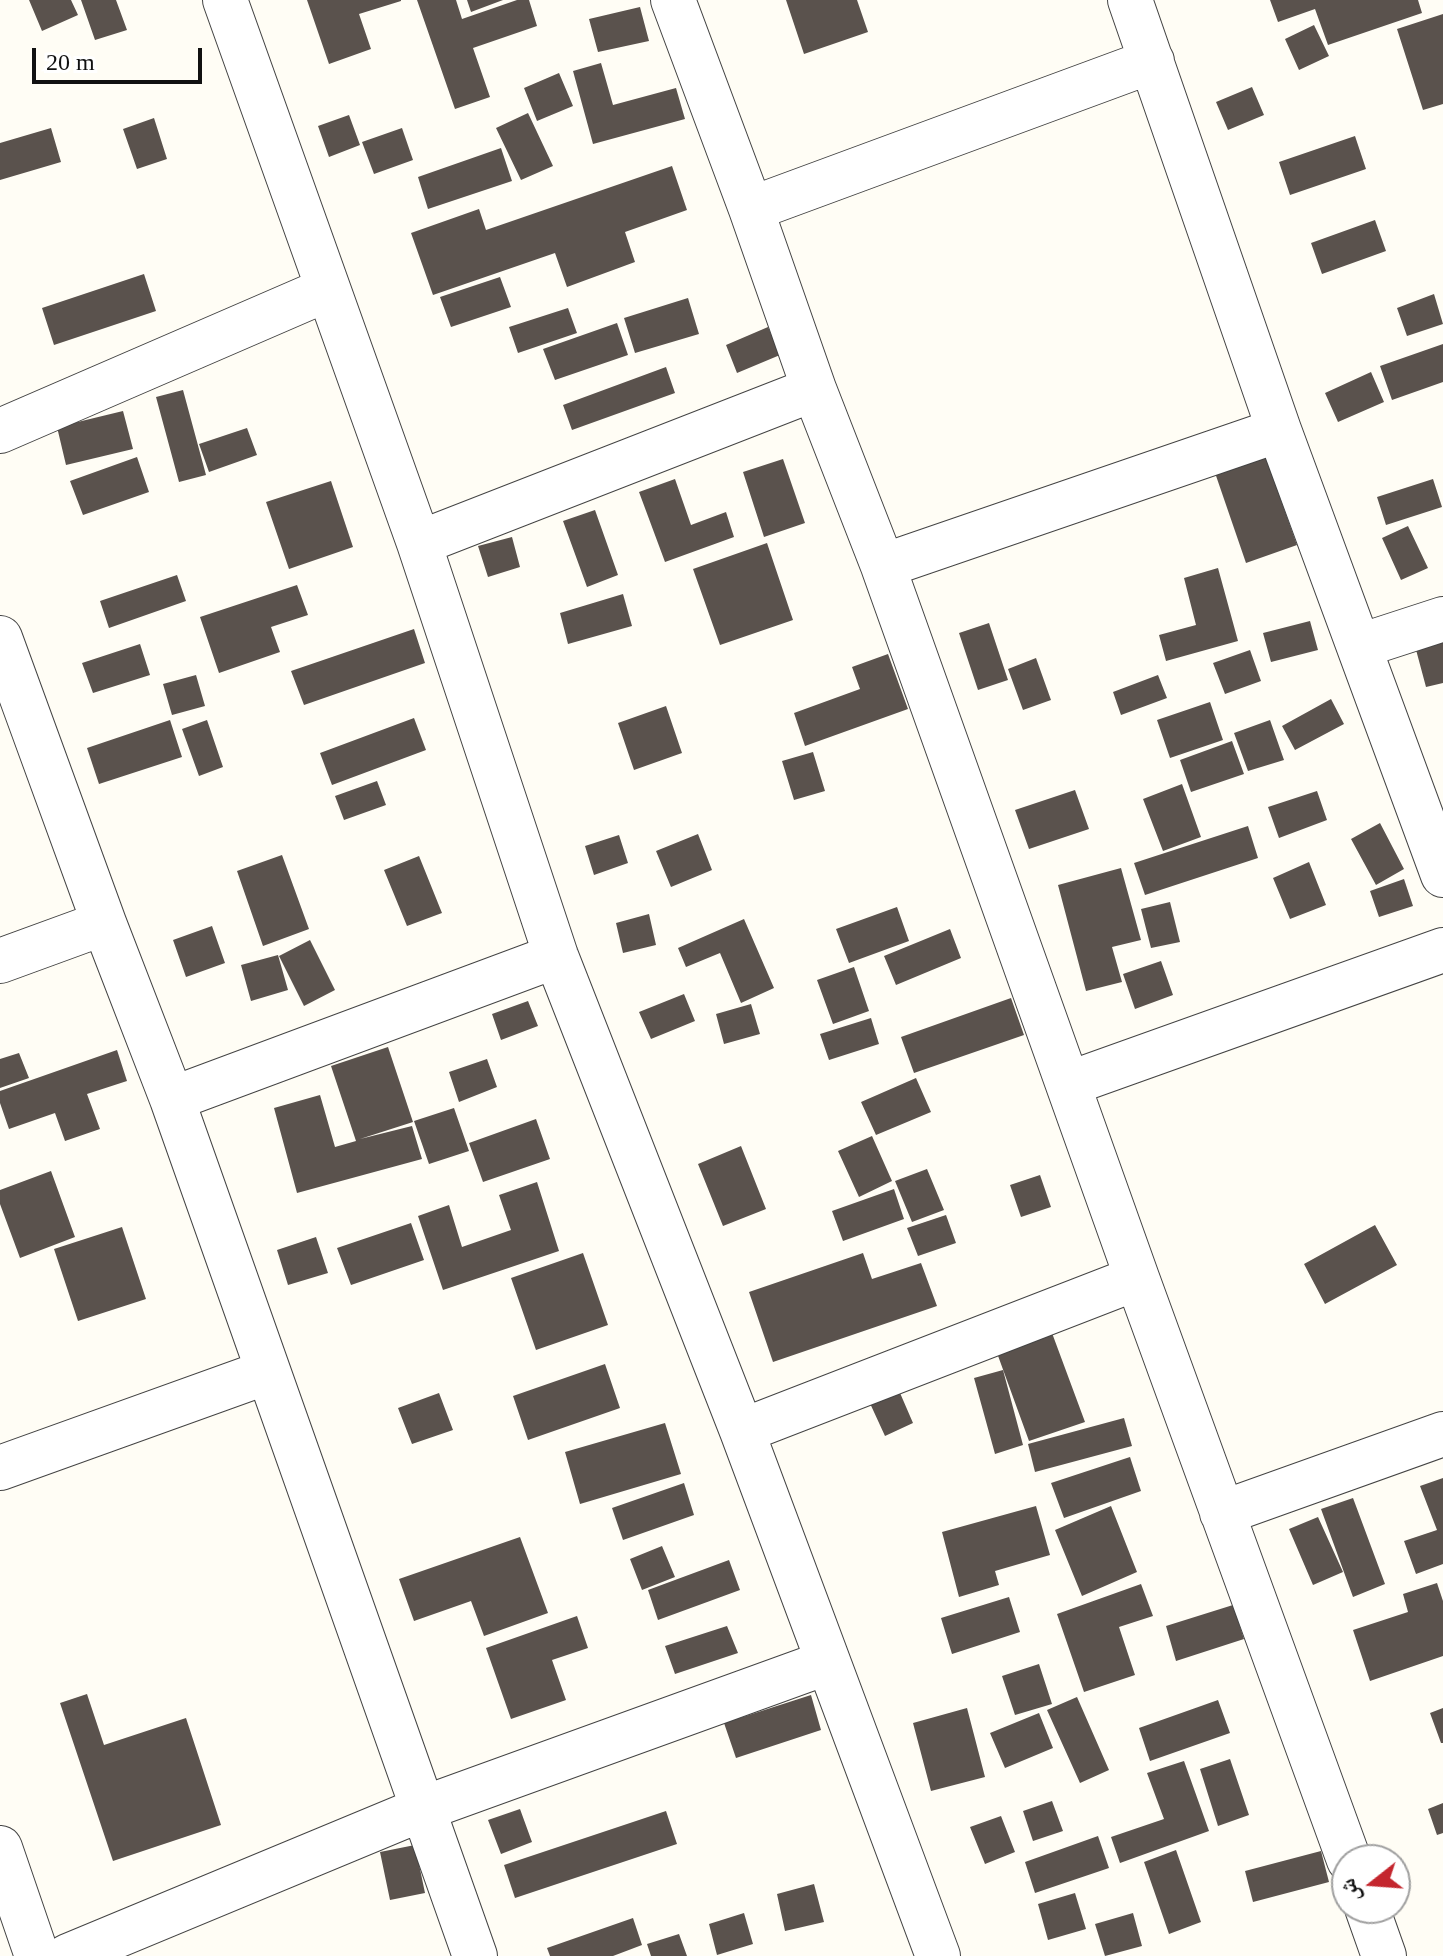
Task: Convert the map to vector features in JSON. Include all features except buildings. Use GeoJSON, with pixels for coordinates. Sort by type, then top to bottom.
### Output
{"type":"FeatureCollection","features":[{"type":"Feature","properties":{"kind":"street"},"geometry":{"type":"LineString","coordinates":[[225,0],[419,543],[556,956],[742,1431],[938,1956]]}},
{"type":"Feature","properties":{"kind":"street"},"geometry":{"type":"LineString","coordinates":[[673,0],[814,389],[883,566],[1343,1844]]}},
{"type":"Feature","properties":{"kind":"street"},"geometry":{"type":"LineString","coordinates":[[1133,1],[1279,430],[1443,875]]}},
{"type":"Feature","properties":{"kind":"street"},"geometry":{"type":"LineString","coordinates":[[751,209],[1152,61]]}},
{"type":"Feature","properties":{"kind":"street"},"geometry":{"type":"LineString","coordinates":[[0,431],[328,289]]}},
{"type":"Feature","properties":{"kind":"street"},"geometry":{"type":"LineString","coordinates":[[419,543],[814,389]]}},
{"type":"Feature","properties":{"kind":"street"},"geometry":{"type":"LineString","coordinates":[[883,566],[1279,430]]}},
{"type":"Feature","properties":{"kind":"street"},"geometry":{"type":"LineString","coordinates":[[1360,646],[1443,619]]}},
{"type":"Feature","properties":{"kind":"street"},"geometry":{"type":"LineString","coordinates":[[0,638],[172,1099],[475,1956]]}},
{"type":"Feature","properties":{"kind":"street"},"geometry":{"type":"LineString","coordinates":[[0,961],[104,923]]}},
{"type":"Feature","properties":{"kind":"street"},"geometry":{"type":"LineString","coordinates":[[1068,1084],[1443,950]]}},
{"type":"Feature","properties":{"kind":"street"},"geometry":{"type":"LineString","coordinates":[[172,1099],[556,956]]}},
{"type":"Feature","properties":{"kind":"street"},"geometry":{"type":"LineString","coordinates":[[742,1431],[1137,1278]]}},
{"type":"Feature","properties":{"kind":"street"},"geometry":{"type":"LineString","coordinates":[[0,1468],[267,1372]]}},
{"type":"Feature","properties":{"kind":"street"},"geometry":{"type":"LineString","coordinates":[[1222,1513],[1443,1434]]}},
{"type":"Feature","properties":{"kind":"street"},"geometry":{"type":"LineString","coordinates":[[68,1956],[422,1809],[828,1662]]}},
{"type":"Feature","properties":{"kind":"street"},"geometry":{"type":"LineString","coordinates":[[0,1848],[37,1956]]}},
{"type":"Feature","properties":{"kind":"street"},"geometry":{"type":"LineString","coordinates":[[1373,1924],[1384,1956]]}}]}
